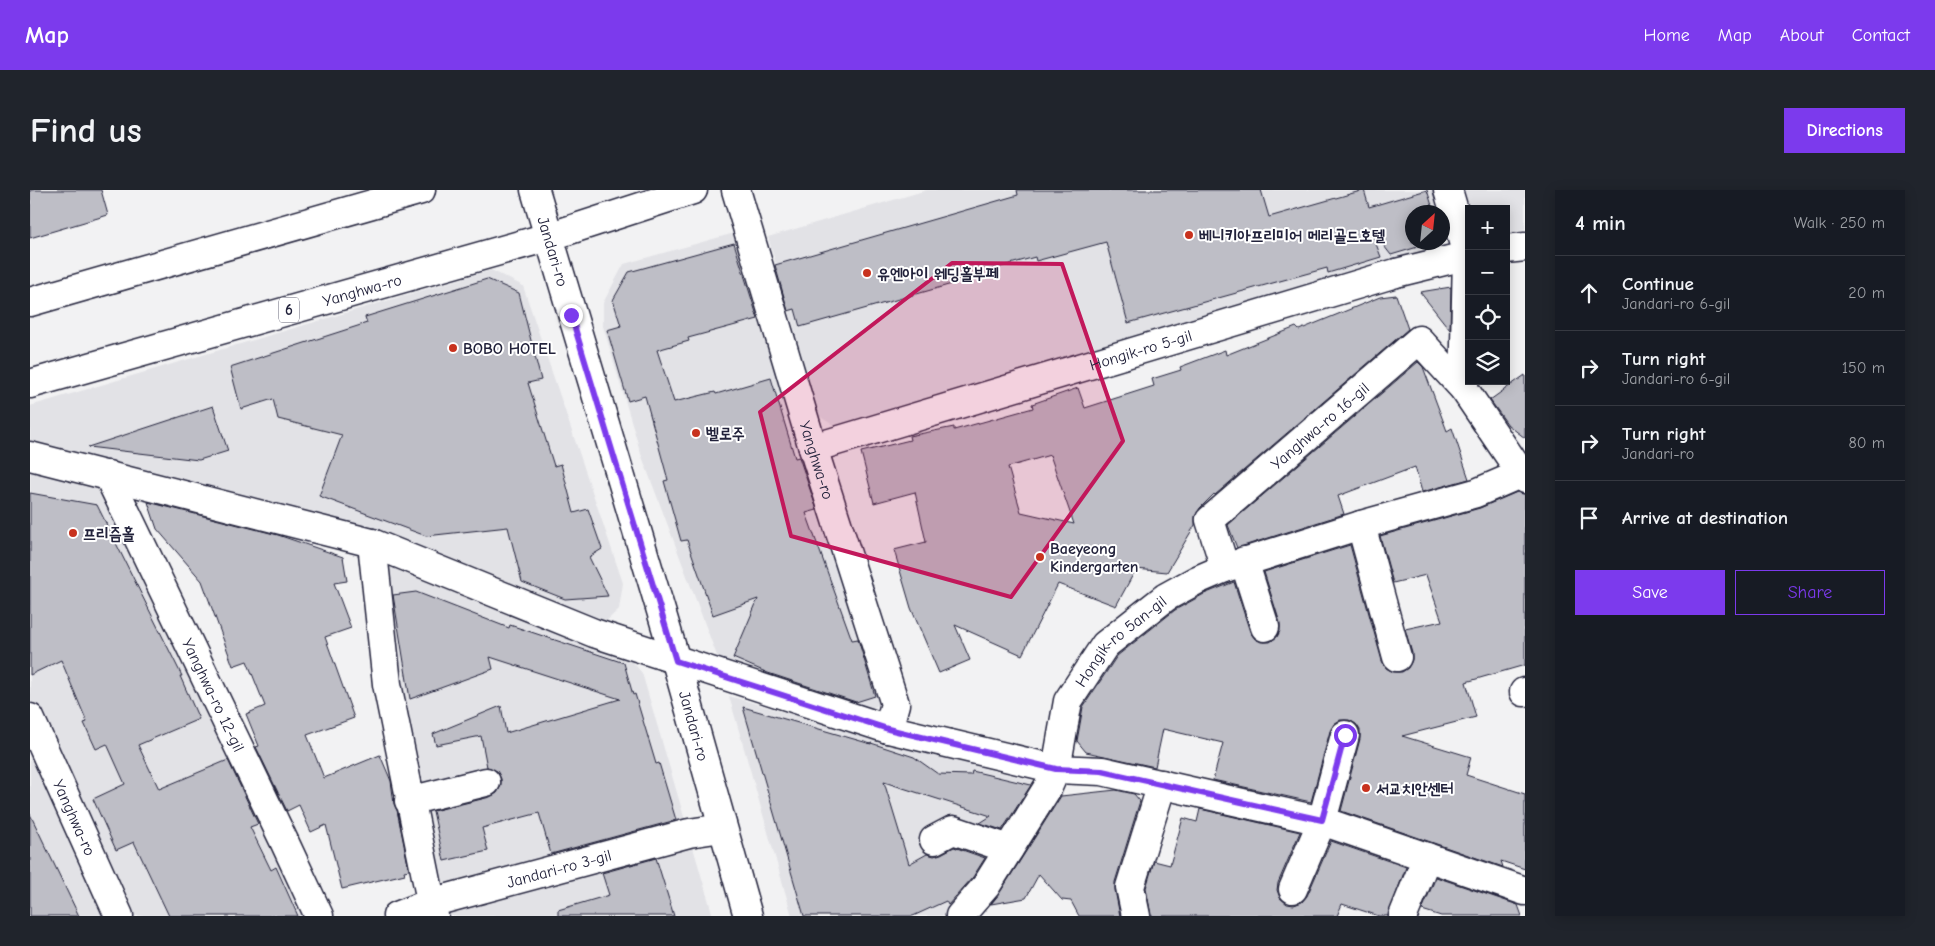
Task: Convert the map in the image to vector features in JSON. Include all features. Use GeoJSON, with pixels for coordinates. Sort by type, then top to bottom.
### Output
{"type":"FeatureCollection","features":[{"type":"Feature","properties":{"kind":"street"},"geometry":{"type":"LineString","coordinates":[[30,302],[421,190]]}},
{"type":"Feature","properties":{"kind":"street","name":"Jandari-ro"},"geometry":{"type":"LineString","coordinates":[[535,190],[676,661],[748,916]]}},
{"type":"Feature","properties":{"kind":"street","name":"Yanghwa-ro"},"geometry":{"type":"LineString","coordinates":[[30,384],[548,237],[693,190]]}},
{"type":"Feature","properties":{"kind":"street","name":"Yanghwa-ro"},"geometry":{"type":"LineString","coordinates":[[736,190],[813,448],[896,704],[888,729]]}},
{"type":"Feature","properties":{"kind":"street"},"geometry":{"type":"LineString","coordinates":[[1448,190],[1466,250]]}},
{"type":"Feature","properties":{"kind":"street"},"geometry":{"type":"LineString","coordinates":[[1510,249],[1525,247]]}},
{"type":"Feature","properties":{"kind":"street","name":"Hongik-ro 5-gil"},"geometry":{"type":"LineString","coordinates":[[813,448],[1343,291],[1396,273],[1465,256]]}},
{"type":"Feature","properties":{"kind":"street"},"geometry":{"type":"LineString","coordinates":[[1464,389],[1467,295]]}},
{"type":"Feature","properties":{"kind":"street","name":"Yanghwa-ro 16-gil"},"geometry":{"type":"LineString","coordinates":[[1235,565],[1210,520],[1419,340],[1464,389],[1523,475]]}},
{"type":"Feature","properties":{"kind":"street"},"geometry":{"type":"LineString","coordinates":[[30,456],[372,544],[594,633],[888,729],[1056,769],[1102,771],[1322,820],[1525,891]]}},
{"type":"Feature","properties":{"kind":"street","name":"Yanghwa-ro 12-gil"},"geometry":{"type":"LineString","coordinates":[[108,475],[319,916]]}},
{"type":"Feature","properties":{"kind":"street","name":"Hongik-ro 5an-gil"},"geometry":{"type":"LineString","coordinates":[[1056,769],[1068,701],[1105,646],[1166,597],[1196,580],[1235,565],[1361,525],[1476,493],[1523,475]]}},
{"type":"Feature","properties":{"kind":"street"},"geometry":{"type":"LineString","coordinates":[[1361,525],[1397,657]]}},
{"type":"Feature","properties":{"kind":"street"},"geometry":{"type":"LineString","coordinates":[[372,544],[387,684],[432,910]]}},
{"type":"Feature","properties":{"kind":"street"},"geometry":{"type":"LineString","coordinates":[[1235,565],[1265,627]]}},
{"type":"Feature","properties":{"kind":"street","name":"Yanghwa-ro"},"geometry":{"type":"LineString","coordinates":[[30,718],[119,916]]}},
{"type":"Feature","properties":{"kind":"street"},"geometry":{"type":"LineString","coordinates":[[1293,889],[1322,820],[1345,735]]}},
{"type":"Feature","properties":{"kind":"street"},"geometry":{"type":"LineString","coordinates":[[960,916],[986,886],[1048,787],[1056,769]]}},
{"type":"Feature","properties":{"kind":"street"},"geometry":{"type":"LineString","coordinates":[[410,801],[486,782]]}},
{"type":"Feature","properties":{"kind":"street"},"geometry":{"type":"LineString","coordinates":[[1136,916],[1130,887],[1162,784]]}},
{"type":"Feature","properties":{"kind":"street","name":"Jandari-ro 3-gil"},"geometry":{"type":"LineString","coordinates":[[397,916],[432,910],[689,833],[722,828]]}},
{"type":"Feature","properties":{"kind":"street"},"geometry":{"type":"LineString","coordinates":[[934,840],[953,830],[1009,850]]}},
{"type":"Feature","properties":{"kind":"street"},"geometry":{"type":"LineString","coordinates":[[1403,916],[1427,858]]}},
{"type":"Feature","properties":{"kind":"highlighted area"},"geometry":{"type":"Polygon","coordinates":[[[952,263],[1062,264],[1123,441],[1011,597],[791,536],[760,412],[952,263]]]}},
{"type":"Feature","properties":{"kind":"shaded area"},"geometry":{"type":"Polygon","coordinates":[[[927,190],[1434,190],[1439,205],[1405,205],[1405,250],[1438,250],[1436,253],[839,429],[819,416],[768,237],[927,190]]]}},
{"type":"Feature","properties":{"kind":"shaded area"},"geometry":{"type":"Polygon","coordinates":[[[1460,190],[1525,190],[1525,230],[1510,233],[1510,205],[1465,205],[1465,209],[1460,190]]]}},
{"type":"Feature","properties":{"kind":"shaded area"},"geometry":{"type":"Polygon","coordinates":[[[738,232],[884,702],[865,712],[720,664],[641,454],[603,326],[603,303],[624,264],[738,232]]]}},
{"type":"Feature","properties":{"kind":"shaded area"},"geometry":{"type":"Polygon","coordinates":[[[491,270],[523,286],[623,583],[619,609],[594,633],[626,654],[642,673],[713,916],[397,916],[430,903],[372,543],[119,480],[319,916],[30,916],[30,406],[491,270]]]}},
{"type":"Feature","properties":{"kind":"shaded area"},"geometry":{"type":"Polygon","coordinates":[[[729,696],[960,762],[1038,782],[960,916],[792,916],[729,696]]]}},
{"type":"Feature","properties":{"kind":"building"},"geometry":{"type":"Polygon","coordinates":[[[30,190],[101,190],[108,215],[30,238],[30,190]]]}},
{"type":"Feature","properties":{"kind":"building"},"geometry":{"type":"Polygon","coordinates":[[[1017,190],[1261,190],[1269,217],[1364,190],[1369,207],[1427,190],[1432,205],[1405,205],[1405,250],[1408,250],[1391,255],[1370,228],[1381,257],[1328,273],[1327,268],[1128,323],[1106,242],[1036,261],[1035,257],[951,281],[952,284],[800,327],[795,309],[788,311],[775,265],[1018,195],[1017,190]]]}},
{"type":"Feature","properties":{"kind":"building"},"geometry":{"type":"Polygon","coordinates":[[[734,243],[758,319],[688,338],[689,341],[657,350],[674,402],[715,392],[716,394],[771,378],[795,458],[799,457],[817,510],[806,513],[852,640],[858,639],[875,696],[856,702],[768,673],[733,658],[758,599],[713,615],[687,540],[681,541],[664,481],[668,480],[645,396],[628,401],[607,330],[621,326],[613,300],[629,272],[734,243]]]}},
{"type":"Feature","properties":{"kind":"building"},"geometry":{"type":"Polygon","coordinates":[[[487,279],[519,293],[541,380],[528,383],[554,466],[561,464],[574,513],[588,509],[602,549],[589,557],[608,596],[565,599],[522,582],[508,527],[426,536],[319,496],[342,435],[278,419],[273,399],[241,409],[230,367],[367,323],[365,317],[487,279]]]}},
{"type":"Feature","properties":{"kind":"building"},"geometry":{"type":"Polygon","coordinates":[[[1451,287],[1450,330],[1420,292],[1451,287]]]}},
{"type":"Feature","properties":{"kind":"building"},"geometry":{"type":"Polygon","coordinates":[[[1396,295],[1408,329],[1200,508],[1195,516],[1195,525],[1167,572],[1136,569],[1116,606],[1058,584],[1022,655],[955,625],[970,660],[939,673],[911,608],[894,550],[926,542],[915,492],[874,503],[861,452],[910,440],[909,436],[954,427],[954,430],[1033,408],[1032,404],[1078,388],[1085,408],[1154,386],[1152,379],[1181,370],[1180,367],[1225,350],[1226,355],[1296,327],[1299,330],[1380,297],[1396,295]],[[1050,455],[1008,467],[1021,512],[1074,524],[1050,455]]]}},
{"type":"Feature","properties":{"kind":"building"},"geometry":{"type":"Polygon","coordinates":[[[1418,362],[1423,367],[1447,431],[1452,428],[1469,479],[1422,492],[1415,467],[1338,496],[1344,514],[1237,548],[1228,525],[1418,362]]]}},
{"type":"Feature","properties":{"kind":"building"},"geometry":{"type":"Polygon","coordinates":[[[1525,375],[1525,438],[1508,425],[1490,400],[1525,375]]]}},
{"type":"Feature","properties":{"kind":"building"},"geometry":{"type":"Polygon","coordinates":[[[213,406],[228,451],[199,460],[88,447],[213,406]]]}},
{"type":"Feature","properties":{"kind":"building"},"geometry":{"type":"Polygon","coordinates":[[[1517,492],[1525,494],[1525,665],[1466,682],[1476,717],[1402,736],[1471,757],[1466,775],[1525,794],[1525,869],[1501,861],[1503,867],[1341,811],[1360,739],[1360,730],[1356,724],[1349,720],[1340,720],[1334,724],[1330,731],[1311,802],[1213,780],[1223,743],[1163,729],[1155,767],[1086,752],[1077,741],[1083,707],[1117,656],[1175,610],[1204,594],[1234,582],[1250,632],[1255,639],[1261,642],[1270,642],[1277,637],[1280,631],[1280,623],[1264,572],[1350,545],[1382,661],[1386,668],[1393,672],[1402,672],[1408,668],[1412,660],[1412,653],[1405,629],[1442,621],[1426,575],[1393,583],[1380,536],[1480,508],[1517,492]]]}},
{"type":"Feature","properties":{"kind":"building"},"geometry":{"type":"Polygon","coordinates":[[[30,493],[97,505],[182,676],[180,676],[199,719],[138,745],[159,789],[228,760],[258,824],[250,827],[271,870],[276,867],[298,916],[169,916],[134,842],[116,850],[93,799],[125,784],[107,744],[96,749],[84,723],[87,722],[61,660],[30,675],[30,493]]]}},
{"type":"Feature","properties":{"kind":"building"},"geometry":{"type":"Polygon","coordinates":[[[148,502],[278,535],[343,557],[347,581],[334,583],[351,628],[325,637],[354,718],[307,735],[324,778],[380,755],[391,781],[394,804],[397,810],[409,870],[404,871],[405,874],[342,889],[326,825],[311,832],[299,805],[287,811],[256,747],[259,746],[246,714],[265,706],[247,661],[233,666],[202,581],[157,529],[148,502]]]}},
{"type":"Feature","properties":{"kind":"building"},"geometry":{"type":"Polygon","coordinates":[[[416,592],[509,628],[510,625],[624,663],[656,764],[659,763],[676,820],[551,854],[539,813],[482,828],[488,851],[444,861],[433,811],[490,797],[497,793],[501,786],[501,779],[497,771],[487,767],[481,736],[436,745],[433,734],[501,706],[506,733],[620,699],[490,657],[493,669],[410,699],[393,595],[416,592]]]}},
{"type":"Feature","properties":{"kind":"building"},"geometry":{"type":"Polygon","coordinates":[[[743,707],[914,757],[938,774],[971,775],[972,771],[1031,785],[1002,830],[980,823],[991,816],[884,782],[909,864],[927,854],[934,856],[954,847],[985,858],[973,877],[948,905],[946,901],[913,916],[804,916],[743,707]]]}},
{"type":"Feature","properties":{"kind":"building"},"geometry":{"type":"Polygon","coordinates":[[[1116,790],[1134,794],[1140,801],[1115,882],[1120,916],[1079,916],[1071,901],[1062,900],[1039,874],[1026,898],[991,904],[1061,796],[1116,790]]]}},
{"type":"Feature","properties":{"kind":"building"},"geometry":{"type":"Polygon","coordinates":[[[1200,809],[1300,832],[1278,883],[1277,890],[1280,898],[1287,904],[1294,905],[1302,902],[1307,896],[1331,841],[1406,867],[1388,916],[1379,916],[1342,904],[1337,916],[1151,916],[1146,888],[1154,861],[1170,865],[1183,818],[1197,822],[1200,809]]]}},
{"type":"Feature","properties":{"kind":"building"},"geometry":{"type":"Polygon","coordinates":[[[30,814],[79,916],[30,916],[30,814]]]}},
{"type":"Feature","properties":{"kind":"building"},"geometry":{"type":"Polygon","coordinates":[[[656,858],[674,916],[558,916],[558,910],[609,895],[602,873],[656,858]]]}},
{"type":"Feature","properties":{"kind":"building"},"geometry":{"type":"Polygon","coordinates":[[[1436,877],[1518,905],[1522,916],[1441,916],[1422,910],[1436,877]]]}},
{"type":"Feature","properties":{"kind":"place","name":"베니키아프리미어 메리골드호텔"},"geometry":{"type":"Point","coordinates":[1189,235]}},
{"type":"Feature","properties":{"kind":"place","name":"유엔아이 웨딩홀부페"},"geometry":{"type":"Point","coordinates":[867,273]}},
{"type":"Feature","properties":{"kind":"place","name":"BOBO HOTEL"},"geometry":{"type":"Point","coordinates":[453,348]}},
{"type":"Feature","properties":{"kind":"place","name":"벨로주"},"geometry":{"type":"Point","coordinates":[696,433]}},
{"type":"Feature","properties":{"kind":"place","name":"프리즘홀"},"geometry":{"type":"Point","coordinates":[73,533]}},
{"type":"Feature","properties":{"kind":"place","name":"Baeyeong Kindergarten"},"geometry":{"type":"Point","coordinates":[1040,557]}},
{"type":"Feature","properties":{"kind":"place","name":"서교치안센터"},"geometry":{"type":"Point","coordinates":[1366,788]}},
{"type":"Feature","properties":{"kind":"route"},"geometry":{"type":"LineString","coordinates":[[571,315],[676,661],[888,729],[1056,769],[1102,771],[1322,820],[1345,735]]}}]}
